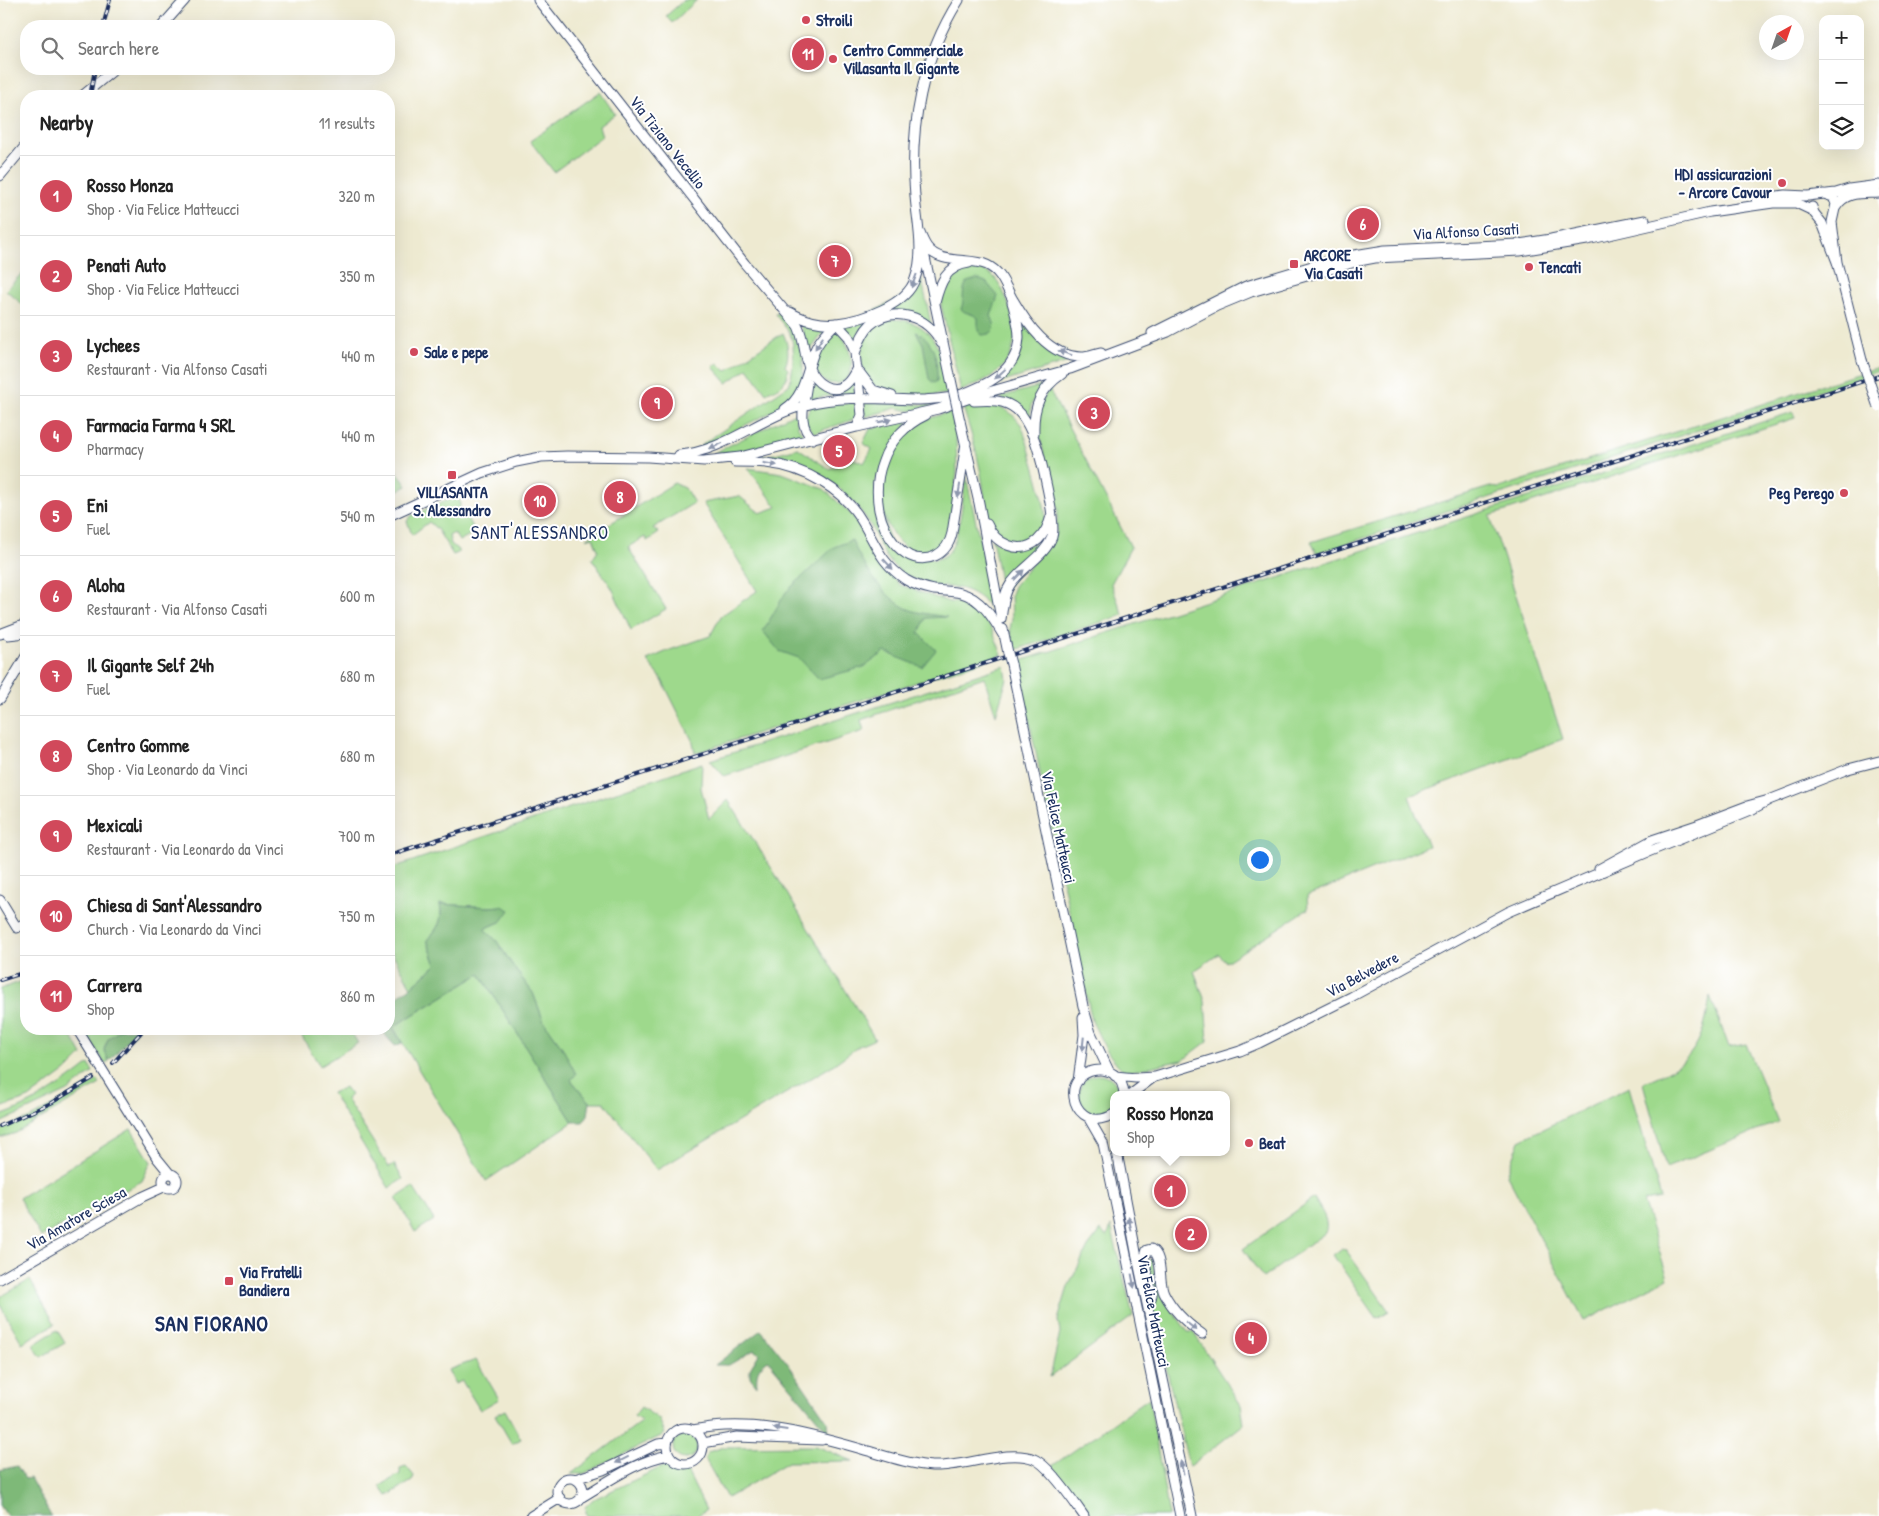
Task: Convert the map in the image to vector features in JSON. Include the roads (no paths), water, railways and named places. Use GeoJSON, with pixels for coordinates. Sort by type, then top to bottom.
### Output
{"type":"FeatureCollection","features":[{"type":"Feature","properties":{"kind":"main road"},"geometry":{"type":"LineString","coordinates":[[167,20],[185,0]]}},
{"type":"Feature","properties":{"kind":"main road","name":"Via Tiziano Vecellio"},"geometry":{"type":"LineString","coordinates":[[538,0],[775,301]]}},
{"type":"Feature","properties":{"kind":"main road"},"geometry":{"type":"LineString","coordinates":[[959,0],[936,45],[926,73],[918,108],[913,164],[920,233],[934,306],[958,396],[979,502],[990,531],[1005,544],[1015,548],[1024,547],[1039,539],[1045,532],[1052,513]]}},
{"type":"Feature","properties":{"kind":"main road"},"geometry":{"type":"LineString","coordinates":[[89,90],[108,75]]}},
{"type":"Feature","properties":{"kind":"main road"},"geometry":{"type":"LineString","coordinates":[[0,176],[20,152]]}},
{"type":"Feature","properties":{"kind":"main road","name":"Via Alfonso Casati"},"geometry":{"type":"LineString","coordinates":[[1130,347],[1164,326],[1246,286],[1342,257],[1374,251],[1519,244],[1558,238],[1735,202],[1784,195],[1836,194],[1850,189],[1879,185]]}},
{"type":"Feature","properties":{"kind":"main road"},"geometry":{"type":"LineString","coordinates":[[1814,213],[1826,218],[1842,200],[1852,194],[1879,193]]}},
{"type":"Feature","properties":{"kind":"main road"},"geometry":{"type":"LineString","coordinates":[[1837,262],[1832,226],[1835,209],[1834,199],[1823,195],[1812,202],[1814,213],[1822,223],[1837,262],[1862,360],[1878,409]]}},
{"type":"Feature","properties":{"kind":"main road","name":"Via Alfonso Casati"},"geometry":{"type":"LineString","coordinates":[[958,396],[985,393],[1070,369],[1168,332],[1217,306],[1251,292],[1366,259],[1520,251],[1587,240],[1716,211],[1773,203],[1800,204],[1814,213]]}},
{"type":"Feature","properties":{"kind":"main road"},"geometry":{"type":"LineString","coordinates":[[775,301],[799,317],[812,321],[836,324],[880,310],[895,303],[911,289],[918,268],[920,233]]}},
{"type":"Feature","properties":{"kind":"main road"},"geometry":{"type":"LineString","coordinates":[[920,233],[927,247],[933,253],[951,259],[988,265],[1000,276],[1011,297],[1037,334],[1057,350],[1082,357],[1130,347]]}},
{"type":"Feature","properties":{"kind":"main road"},"geometry":{"type":"LineString","coordinates":[[934,306],[940,284],[947,273],[963,264],[977,262]]}},
{"type":"Feature","properties":{"kind":"main road"},"geometry":{"type":"LineString","coordinates":[[966,443],[952,533],[948,545],[944,551],[933,557],[918,559],[909,556],[892,540],[883,524],[879,510],[877,496],[879,476],[885,455],[900,434],[914,422],[958,396],[983,387],[1002,373],[1011,361],[1017,348],[1019,337],[1011,297]]}},
{"type":"Feature","properties":{"kind":"main road"},"geometry":{"type":"LineString","coordinates":[[775,301],[798,326],[802,335],[809,367],[821,384],[829,388],[837,388],[844,385],[851,379],[858,368]]}},
{"type":"Feature","properties":{"kind":"main road"},"geometry":{"type":"LineString","coordinates":[[855,353],[859,340],[871,324],[884,318],[900,315],[916,318],[930,328],[939,339],[947,356]]}},
{"type":"Feature","properties":{"kind":"main road"},"geometry":{"type":"LineString","coordinates":[[836,324],[849,337],[855,353],[862,415],[858,427]]}},
{"type":"Feature","properties":{"kind":"main road"},"geometry":{"type":"LineString","coordinates":[[759,425],[788,407],[797,398],[803,387],[818,343],[836,324]]}},
{"type":"Feature","properties":{"kind":"main road"},"geometry":{"type":"LineString","coordinates":[[809,367],[802,421],[806,432],[813,439]]}},
{"type":"Feature","properties":{"kind":"main road"},"geometry":{"type":"LineString","coordinates":[[858,368],[864,380],[876,391],[917,400]]}},
{"type":"Feature","properties":{"kind":"main road"},"geometry":{"type":"LineString","coordinates":[[1034,438],[1034,415],[1040,396],[1050,384],[1070,369]]}},
{"type":"Feature","properties":{"kind":"main road"},"geometry":{"type":"LineString","coordinates":[[648,457],[699,452],[804,405],[832,399],[917,400],[958,396],[990,400],[1010,405],[1025,419],[1034,438],[1052,513],[1053,531],[1050,542],[1041,555],[1017,576],[1009,586],[1005,595],[1001,618]]}},
{"type":"Feature","properties":{"kind":"main road"},"geometry":{"type":"LineString","coordinates":[[704,461],[757,454],[858,427],[938,409]]}},
{"type":"Feature","properties":{"kind":"main road"},"geometry":{"type":"LineString","coordinates":[[395,513],[482,473],[516,462],[541,457],[648,457],[767,463],[796,470],[816,478],[832,489],[849,504],[862,522],[882,559],[894,571],[908,582],[922,587],[968,596],[994,618],[1004,634]]}},
{"type":"Feature","properties":{"kind":"main road","name":"Via Felice Matteucci"},"geometry":{"type":"LineString","coordinates":[[979,502],[1004,634],[1083,1006],[1091,1033],[1112,1074],[1122,1085],[1123,1091]]}},
{"type":"Feature","properties":{"kind":"main road"},"geometry":{"type":"LineString","coordinates":[[0,635],[20,627]]}},
{"type":"Feature","properties":{"kind":"main road"},"geometry":{"type":"LineString","coordinates":[[0,635],[20,633]]}},
{"type":"Feature","properties":{"kind":"main road"},"geometry":{"type":"LineString","coordinates":[[0,699],[20,666]]}},
{"type":"Feature","properties":{"kind":"main road","name":"Via Belvedere"},"geometry":{"type":"LineString","coordinates":[[1577,882],[1622,855],[1652,840],[1879,761]]}},
{"type":"Feature","properties":{"kind":"main road","name":"Via Belvedere"},"geometry":{"type":"LineString","coordinates":[[1858,767],[1879,768]]}},
{"type":"Feature","properties":{"kind":"main road","name":"Via Belvedere"},"geometry":{"type":"LineString","coordinates":[[1112,1074],[1136,1078],[1154,1077],[1240,1051],[1374,985],[1496,918],[1577,882],[1752,810],[1769,800]]}},
{"type":"Feature","properties":{"kind":"main road","name":"Via Belvedere"},"geometry":{"type":"LineString","coordinates":[[1708,828],[1710,824],[1724,815]]}},
{"type":"Feature","properties":{"kind":"main road"},"geometry":{"type":"LineString","coordinates":[[1622,855],[1653,844],[1660,847],[1664,841],[1691,827]]}},
{"type":"Feature","properties":{"kind":"main road"},"geometry":{"type":"LineString","coordinates":[[0,900],[17,928],[20,926]]}},
{"type":"Feature","properties":{"kind":"main road","name":"Via Felice Matteucci"},"geometry":{"type":"LineString","coordinates":[[1083,1006],[1084,1035],[1074,1097],[1076,1105],[1081,1112],[1088,1116],[1104,1143],[1180,1516]]}},
{"type":"Feature","properties":{"kind":"main road","name":"Via Amatore Sciesa"},"geometry":{"type":"LineString","coordinates":[[0,1279],[142,1197],[166,1180],[157,1158],[81,1035]]}},
{"type":"Feature","properties":{"kind":"main road"},"geometry":{"type":"LineString","coordinates":[[1077,1081],[1083,1074],[1091,1070],[1100,1069],[1112,1074]]}},
{"type":"Feature","properties":{"kind":"main road","name":"Via Belvedere"},"geometry":{"type":"LineString","coordinates":[[1135,1091],[1154,1077]]}},
{"type":"Feature","properties":{"kind":"main road"},"geometry":{"type":"LineString","coordinates":[[1088,1116],[1103,1119],[1110,1116]]}},
{"type":"Feature","properties":{"kind":"main road","name":"Via Felice Matteucci"},"geometry":{"type":"LineString","coordinates":[[1118,1156],[1192,1516]]}},
{"type":"Feature","properties":{"kind":"main road"},"geometry":{"type":"LineString","coordinates":[[1148,1308],[1152,1295],[1144,1256],[1147,1250],[1150,1249],[1155,1251],[1157,1256],[1162,1288],[1165,1295],[1183,1320],[1202,1334]]}},
{"type":"Feature","properties":{"kind":"main road"},"geometry":{"type":"LineString","coordinates":[[693,1430],[711,1427],[750,1426],[805,1433],[920,1465],[948,1466],[1017,1456],[1035,1459],[1058,1482],[1084,1516]]}},
{"type":"Feature","properties":{"kind":"main road"},"geometry":{"type":"LineString","coordinates":[[685,1428],[693,1430],[698,1433],[703,1442],[703,1451],[699,1459],[692,1464],[683,1464],[675,1461],[669,1455],[667,1443],[671,1434],[678,1430],[685,1428]]}},
{"type":"Feature","properties":{"kind":"main road"},"geometry":{"type":"LineString","coordinates":[[703,1442],[737,1438],[796,1441],[827,1440]]}},
{"type":"Feature","properties":{"kind":"main road"},"geometry":{"type":"LineString","coordinates":[[667,1443],[658,1444],[603,1470],[575,1479],[567,1479],[560,1484],[558,1491],[560,1498],[566,1504],[573,1504],[582,1497],[649,1460],[669,1455]]}},
{"type":"Feature","properties":{"kind":"main road"},"geometry":{"type":"LineString","coordinates":[[575,1479],[582,1485],[582,1497]]}},
{"type":"Feature","properties":{"kind":"main road"},"geometry":{"type":"LineString","coordinates":[[531,1516],[560,1498]]}},
{"type":"Feature","properties":{"kind":"railway"},"geometry":{"type":"LineString","coordinates":[[105,20],[110,0]]}},
{"type":"Feature","properties":{"kind":"railway"},"geometry":{"type":"LineString","coordinates":[[91,90],[94,75]]}},
{"type":"Feature","properties":{"kind":"railway"},"geometry":{"type":"LineString","coordinates":[[395,853],[1879,376]]}},
{"type":"Feature","properties":{"kind":"railway"},"geometry":{"type":"LineString","coordinates":[[0,980],[20,974]]}},
{"type":"Feature","properties":{"kind":"railway"},"geometry":{"type":"LineString","coordinates":[[113,1063],[139,1035]]}},
{"type":"Feature","properties":{"kind":"railway"},"geometry":{"type":"LineString","coordinates":[[0,1126],[51,1103],[93,1078]]}},
{"type":"Feature","properties":{"kind":"place","name":"Stroili"},"geometry":{"type":"Point","coordinates":[806,20]}},
{"type":"Feature","properties":{"kind":"place","name":"Carrera"},"geometry":{"type":"Point","coordinates":[808,54]}},
{"type":"Feature","properties":{"kind":"place","name":"Centro Commerciale Villasanta Il Gigante"},"geometry":{"type":"Point","coordinates":[833,59]}},
{"type":"Feature","properties":{"kind":"place","name":"HDI assicurazioni - Arcore Cavour"},"geometry":{"type":"Point","coordinates":[1782,183]}},
{"type":"Feature","properties":{"kind":"place","name":"Aloha"},"geometry":{"type":"Point","coordinates":[1363,224]}},
{"type":"Feature","properties":{"kind":"place","name":"Il Gigante Self 24h"},"geometry":{"type":"Point","coordinates":[835,261]}},
{"type":"Feature","properties":{"kind":"place","name":"ARCORE Via Casati"},"geometry":{"type":"Point","coordinates":[1294,264]}},
{"type":"Feature","properties":{"kind":"place","name":"Tencati"},"geometry":{"type":"Point","coordinates":[1529,267]}},
{"type":"Feature","properties":{"kind":"place","name":"Sale e pepe"},"geometry":{"type":"Point","coordinates":[414,352]}},
{"type":"Feature","properties":{"kind":"place","name":"Mexicali"},"geometry":{"type":"Point","coordinates":[657,403]}},
{"type":"Feature","properties":{"kind":"place","name":"Lychees"},"geometry":{"type":"Point","coordinates":[1094,413]}},
{"type":"Feature","properties":{"kind":"place","name":"Eni"},"geometry":{"type":"Point","coordinates":[839,451]}},
{"type":"Feature","properties":{"kind":"place","name":"VILLASANTA S. Alessandro"},"geometry":{"type":"Point","coordinates":[452,475]}},
{"type":"Feature","properties":{"kind":"place","name":"Peg Perego"},"geometry":{"type":"Point","coordinates":[1844,493]}},
{"type":"Feature","properties":{"kind":"place","name":"Centro Gomme"},"geometry":{"type":"Point","coordinates":[620,497]}},
{"type":"Feature","properties":{"kind":"place","name":"Chiesa di Sant'Alessandro"},"geometry":{"type":"Point","coordinates":[540,501]}},
{"type":"Feature","properties":{"kind":"place","name":"Beat"},"geometry":{"type":"Point","coordinates":[1249,1143]}},
{"type":"Feature","properties":{"kind":"place","name":"Rosso Monza"},"geometry":{"type":"Point","coordinates":[1170,1191]}},
{"type":"Feature","properties":{"kind":"place","name":"Penati Auto"},"geometry":{"type":"Point","coordinates":[1191,1234]}},
{"type":"Feature","properties":{"kind":"place","name":"Via Fratelli Bandiera"},"geometry":{"type":"Point","coordinates":[229,1281]}},
{"type":"Feature","properties":{"kind":"place","name":"Farmacia Farma 4 SRL"},"geometry":{"type":"Point","coordinates":[1251,1338]}},
{"type":"Feature","properties":{"kind":"district","name":"SANT'ALESSANDRO"},"geometry":{"type":"Point","coordinates":[540,533]}},
{"type":"Feature","properties":{"kind":"district","name":"SAN FIORANO"},"geometry":{"type":"Point","coordinates":[212,1324]}}]}
